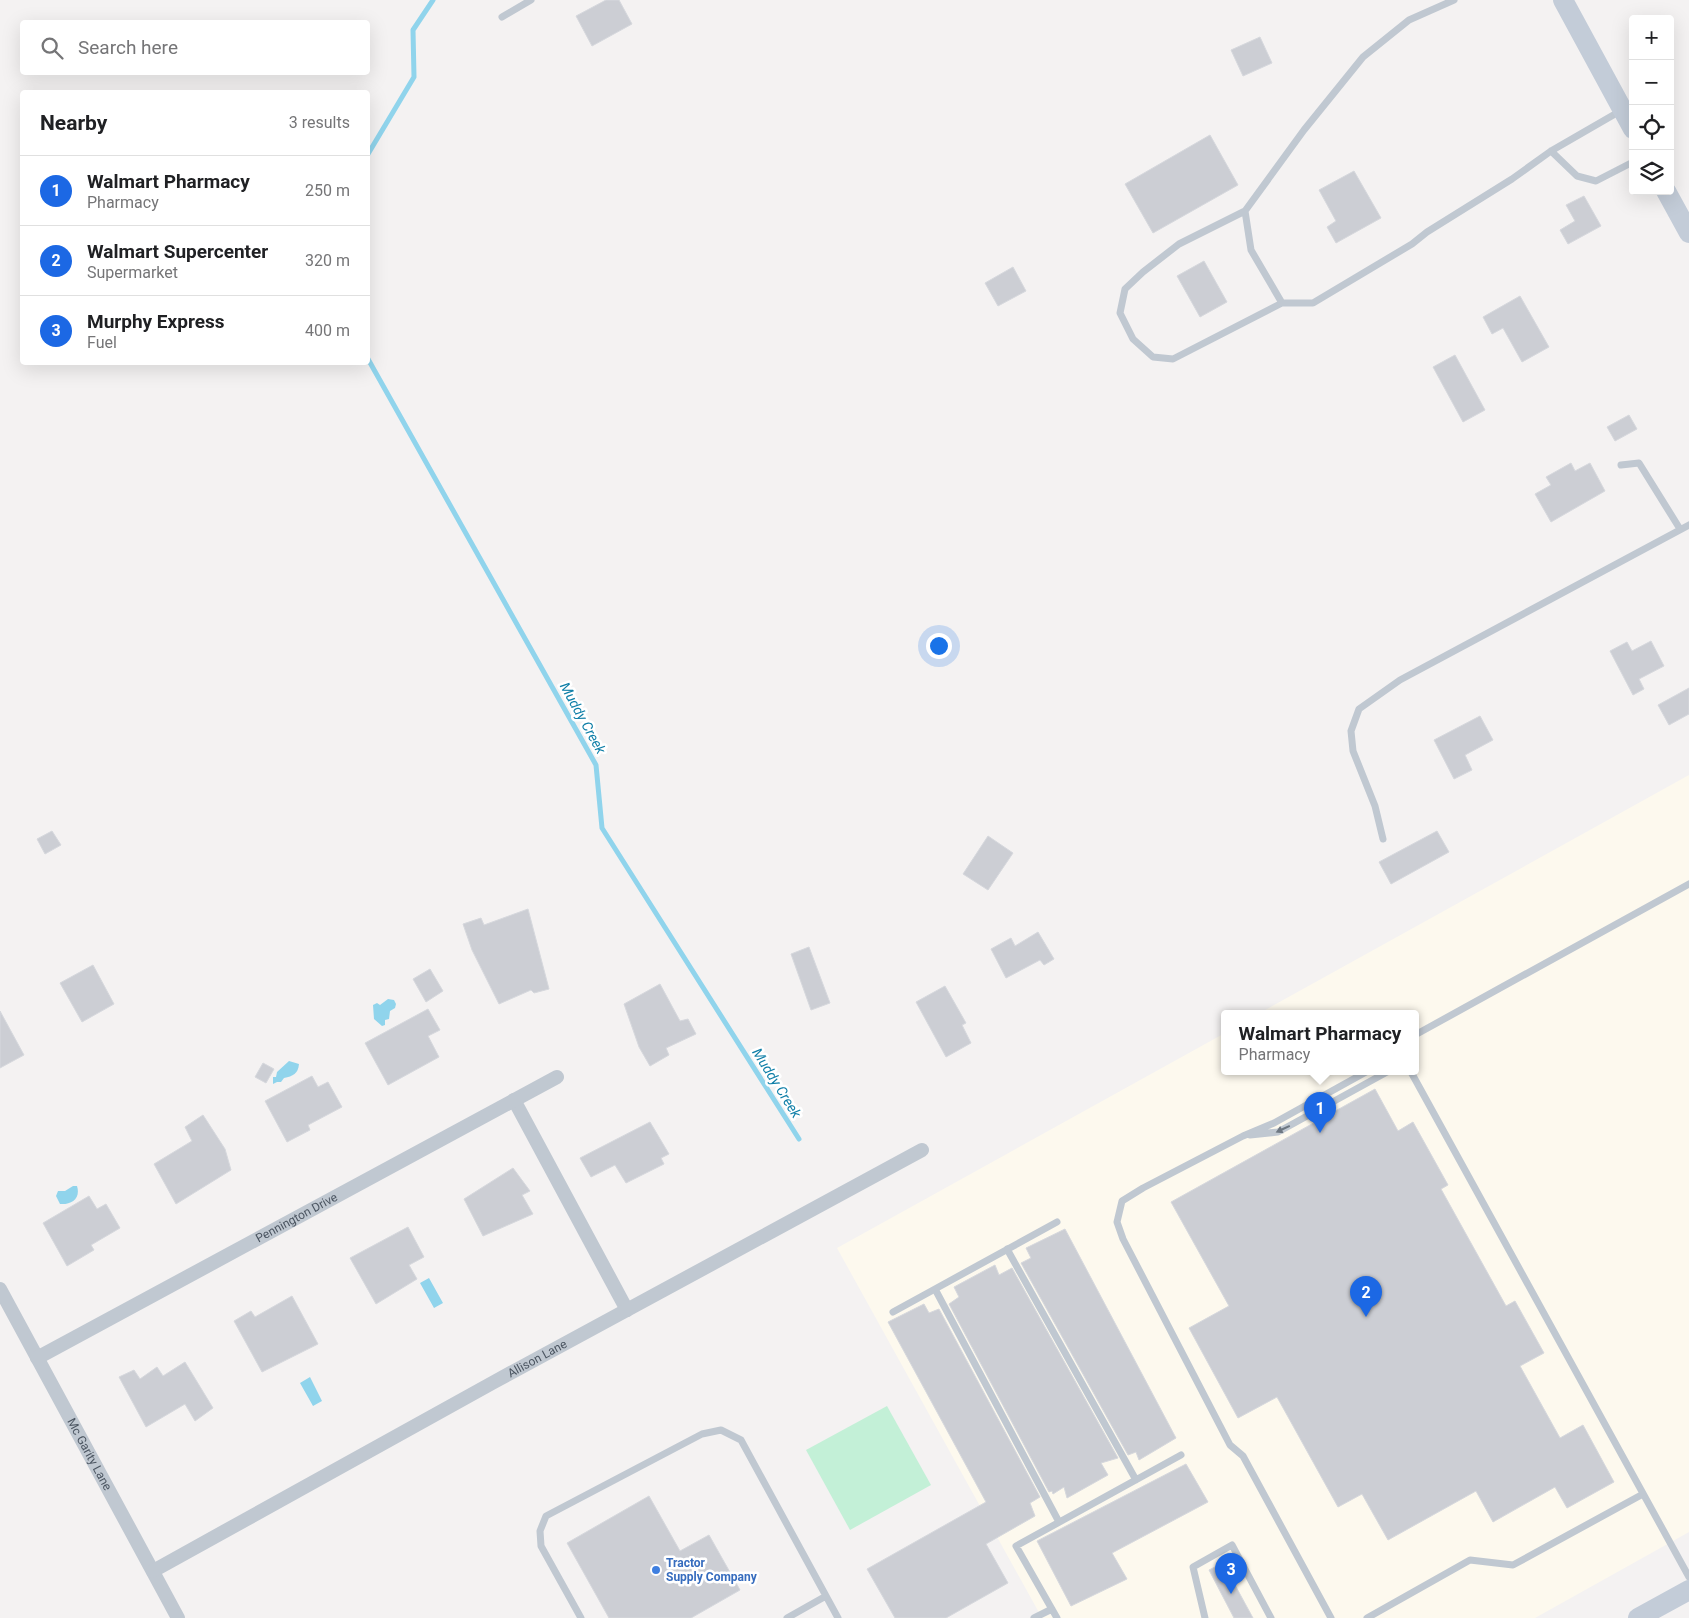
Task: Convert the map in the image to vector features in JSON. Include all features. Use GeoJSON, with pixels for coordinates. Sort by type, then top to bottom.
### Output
{"type":"FeatureCollection","features":[{"type":"Feature","properties":{"kind":"main road"},"geometry":{"type":"LineString","coordinates":[[1563,0],[1629,121]]}},
{"type":"Feature","properties":{"kind":"main road"},"geometry":{"type":"LineString","coordinates":[[1668,195],[1689,233]]}},
{"type":"Feature","properties":{"kind":"main road"},"geometry":{"type":"LineString","coordinates":[[1638,1618],[1689,1590]]}},
{"type":"Feature","properties":{"kind":"street","name":"Pennington Drive"},"geometry":{"type":"LineString","coordinates":[[37,1358],[557,1077]]}},
{"type":"Feature","properties":{"kind":"street"},"geometry":{"type":"LineString","coordinates":[[514,1100],[627,1310]]}},
{"type":"Feature","properties":{"kind":"street","name":"Allison Lane"},"geometry":{"type":"LineString","coordinates":[[152,1572],[494,1382],[922,1150]]}},
{"type":"Feature","properties":{"kind":"street","name":"Mc Garity Lane"},"geometry":{"type":"LineString","coordinates":[[0,1289],[178,1618]]}},
{"type":"Feature","properties":{"kind":"lane"},"geometry":{"type":"LineString","coordinates":[[502,17],[531,0]]}},
{"type":"Feature","properties":{"kind":"lane"},"geometry":{"type":"LineString","coordinates":[[1454,0],[1409,20],[1363,56],[1304,130],[1245,211],[1179,244],[1143,272],[1125,289],[1120,312],[1133,339],[1153,357],[1173,359],[1282,303],[1314,303],[1412,244],[1427,232],[1551,151],[1623,110]]}},
{"type":"Feature","properties":{"kind":"lane"},"geometry":{"type":"LineString","coordinates":[[1551,151],[1577,176],[1596,181],[1629,164]]}},
{"type":"Feature","properties":{"kind":"lane"},"geometry":{"type":"LineString","coordinates":[[1245,211],[1251,250],[1282,303]]}},
{"type":"Feature","properties":{"kind":"lane"},"geometry":{"type":"LineString","coordinates":[[1621,465],[1639,463],[1680,529]]}},
{"type":"Feature","properties":{"kind":"lane"},"geometry":{"type":"LineString","coordinates":[[1383,839],[1375,806],[1354,751],[1351,731],[1359,709],[1400,680],[1689,525]]}},
{"type":"Feature","properties":{"kind":"lane"},"geometry":{"type":"LineString","coordinates":[[1419,1033],[1689,884]]}},
{"type":"Feature","properties":{"kind":"lane"},"geometry":{"type":"LineString","coordinates":[[1331,1618],[1243,1456],[1230,1445],[1123,1239],[1117,1222],[1122,1201],[1143,1188],[1242,1136],[1274,1123],[1361,1075]]}},
{"type":"Feature","properties":{"kind":"lane"},"geometry":{"type":"LineString","coordinates":[[1242,1136],[1278,1132],[1382,1075]]}},
{"type":"Feature","properties":{"kind":"lane"},"geometry":{"type":"LineString","coordinates":[[1414,1075],[1689,1577]]}},
{"type":"Feature","properties":{"kind":"lane"},"geometry":{"type":"LineString","coordinates":[[892,1312],[1058,1222]]}},
{"type":"Feature","properties":{"kind":"lane"},"geometry":{"type":"LineString","coordinates":[[1008,1249],[1136,1480]]}},
{"type":"Feature","properties":{"kind":"lane"},"geometry":{"type":"LineString","coordinates":[[935,1288],[1059,1522]]}},
{"type":"Feature","properties":{"kind":"lane"},"geometry":{"type":"LineString","coordinates":[[582,1618],[541,1546],[540,1531],[546,1516],[702,1434],[721,1430],[741,1440],[838,1618]]}},
{"type":"Feature","properties":{"kind":"lane"},"geometry":{"type":"LineString","coordinates":[[1057,1618],[1016,1546],[1182,1456]]}},
{"type":"Feature","properties":{"kind":"lane"},"geometry":{"type":"LineString","coordinates":[[1367,1618],[1470,1560],[1512,1565],[1643,1494]]}},
{"type":"Feature","properties":{"kind":"lane"},"geometry":{"type":"LineString","coordinates":[[1206,1618],[1193,1567],[1232,1545],[1271,1618]]}},
{"type":"Feature","properties":{"kind":"lane"},"geometry":{"type":"LineString","coordinates":[[787,1618],[826,1596]]}},
{"type":"Feature","properties":{"kind":"lane"},"geometry":{"type":"LineString","coordinates":[[1034,1618],[1052,1609]]}},
{"type":"Feature","properties":{"kind":"shaded area"},"geometry":{"type":"Polygon","coordinates":[[[1689,775],[1689,1532],[1535,1618],[1042,1618],[837,1248],[1221,1035],[1221,1075],[1419,1075],[1419,1010],[1265,1010],[1689,775]]]}},
{"type":"Feature","properties":{"kind":"green space"},"geometry":{"type":"Polygon","coordinates":[[[887,1406],[931,1485],[850,1530],[806,1450],[887,1406]]]}},
{"type":"Feature","properties":{"kind":"water"},"geometry":{"type":"Polygon","coordinates":[[[388,999],[394,1000],[396,1004],[395,1008],[390,1011],[389,1019],[385,1020],[385,1025],[382,1026],[374,1019],[373,1005],[377,1003],[380,1005],[388,999]]]}},
{"type":"Feature","properties":{"kind":"water"},"geometry":{"type":"Polygon","coordinates":[[[289,1061],[299,1064],[296,1072],[284,1078],[281,1082],[273,1084],[273,1077],[276,1077],[277,1072],[289,1061]]]}},
{"type":"Feature","properties":{"kind":"water"},"geometry":{"type":"Polygon","coordinates":[[[73,1186],[77,1186],[78,1194],[76,1198],[71,1202],[60,1204],[56,1196],[58,1191],[65,1191],[73,1186]]]}},
{"type":"Feature","properties":{"kind":"water"},"geometry":{"type":"Polygon","coordinates":[[[429,1278],[443,1303],[434,1308],[420,1283],[429,1278]]]}},
{"type":"Feature","properties":{"kind":"water"},"geometry":{"type":"Polygon","coordinates":[[[310,1377],[322,1401],[313,1406],[300,1383],[310,1377]]]}},
{"type":"Feature","properties":{"kind":"building"},"geometry":{"type":"Polygon","coordinates":[[[606,0],[619,0],[632,24],[592,46],[576,16],[606,0]]]}},
{"type":"Feature","properties":{"kind":"building"},"geometry":{"type":"Polygon","coordinates":[[[1260,37],[1272,63],[1243,76],[1231,50],[1260,37]]]}},
{"type":"Feature","properties":{"kind":"building"},"geometry":{"type":"Polygon","coordinates":[[[1210,135],[1238,185],[1153,233],[1125,184],[1210,135]]]}},
{"type":"Feature","properties":{"kind":"building"},"geometry":{"type":"Polygon","coordinates":[[[1354,171],[1381,218],[1336,243],[1327,227],[1336,221],[1319,190],[1354,171]]]}},
{"type":"Feature","properties":{"kind":"building"},"geometry":{"type":"Polygon","coordinates":[[[1584,196],[1601,226],[1568,244],[1560,230],[1575,221],[1566,205],[1584,196]]]}},
{"type":"Feature","properties":{"kind":"building"},"geometry":{"type":"Polygon","coordinates":[[[1204,261],[1227,302],[1200,317],[1177,276],[1204,261]]]}},
{"type":"Feature","properties":{"kind":"building"},"geometry":{"type":"Polygon","coordinates":[[[1013,267],[1026,291],[998,306],[985,283],[1013,267]]]}},
{"type":"Feature","properties":{"kind":"building"},"geometry":{"type":"Polygon","coordinates":[[[1520,296],[1549,347],[1522,362],[1503,328],[1492,334],[1483,317],[1520,296]]]}},
{"type":"Feature","properties":{"kind":"building"},"geometry":{"type":"Polygon","coordinates":[[[1455,355],[1485,410],[1463,422],[1433,367],[1455,355]]]}},
{"type":"Feature","properties":{"kind":"building"},"geometry":{"type":"Polygon","coordinates":[[[1629,415],[1637,429],[1615,441],[1607,427],[1629,415]]]}},
{"type":"Feature","properties":{"kind":"building"},"geometry":{"type":"Polygon","coordinates":[[[1571,463],[1575,471],[1590,463],[1605,491],[1551,522],[1535,494],[1551,485],[1546,477],[1571,463]]]}},
{"type":"Feature","properties":{"kind":"building"},"geometry":{"type":"Polygon","coordinates":[[[1651,641],[1664,666],[1639,679],[1644,689],[1633,695],[1610,651],[1627,642],[1632,651],[1651,641]]]}},
{"type":"Feature","properties":{"kind":"building"},"geometry":{"type":"Polygon","coordinates":[[[1689,688],[1689,714],[1669,725],[1658,705],[1689,688]]]}},
{"type":"Feature","properties":{"kind":"building"},"geometry":{"type":"Polygon","coordinates":[[[1480,716],[1493,740],[1465,755],[1472,770],[1454,779],[1434,740],[1480,716]]]}},
{"type":"Feature","properties":{"kind":"building"},"geometry":{"type":"Polygon","coordinates":[[[52,831],[61,845],[45,854],[37,839],[52,831]]]}},
{"type":"Feature","properties":{"kind":"building"},"geometry":{"type":"Polygon","coordinates":[[[1437,831],[1449,852],[1391,884],[1379,862],[1437,831]]]}},
{"type":"Feature","properties":{"kind":"building"},"geometry":{"type":"Polygon","coordinates":[[[988,836],[1013,853],[988,890],[963,874],[988,836]]]}},
{"type":"Feature","properties":{"kind":"building"},"geometry":{"type":"Polygon","coordinates":[[[528,909],[549,989],[534,993],[531,990],[499,1004],[472,950],[463,924],[481,918],[484,925],[528,909]]]}},
{"type":"Feature","properties":{"kind":"building"},"geometry":{"type":"Polygon","coordinates":[[[1038,932],[1054,959],[1044,965],[1040,960],[1006,978],[991,949],[1011,938],[1015,946],[1038,932]]]}},
{"type":"Feature","properties":{"kind":"building"},"geometry":{"type":"Polygon","coordinates":[[[809,947],[830,1003],[811,1010],[791,954],[809,947]]]}},
{"type":"Feature","properties":{"kind":"building"},"geometry":{"type":"Polygon","coordinates":[[[93,965],[114,1004],[82,1022],[60,983],[93,965]]]}},
{"type":"Feature","properties":{"kind":"building"},"geometry":{"type":"Polygon","coordinates":[[[430,969],[443,991],[426,1002],[413,979],[430,969]]]}},
{"type":"Feature","properties":{"kind":"building"},"geometry":{"type":"Polygon","coordinates":[[[660,984],[680,1021],[688,1019],[696,1034],[666,1048],[669,1055],[650,1066],[639,1047],[624,1004],[660,984]]]}},
{"type":"Feature","properties":{"kind":"building"},"geometry":{"type":"Polygon","coordinates":[[[945,986],[966,1023],[962,1025],[971,1043],[946,1057],[916,1002],[945,986]]]}},
{"type":"Feature","properties":{"kind":"building"},"geometry":{"type":"Polygon","coordinates":[[[428,1009],[440,1030],[428,1036],[439,1057],[388,1085],[365,1043],[428,1009]]]}},
{"type":"Feature","properties":{"kind":"building"},"geometry":{"type":"Polygon","coordinates":[[[0,1011],[24,1055],[0,1068],[0,1011]]]}},
{"type":"Feature","properties":{"kind":"building"},"geometry":{"type":"Polygon","coordinates":[[[263,1063],[274,1069],[266,1083],[255,1077],[263,1063]]]}},
{"type":"Feature","properties":{"kind":"building"},"geometry":{"type":"Polygon","coordinates":[[[312,1076],[318,1087],[328,1082],[342,1107],[308,1125],[310,1130],[287,1142],[265,1101],[312,1076]]]}},
{"type":"Feature","properties":{"kind":"building"},"geometry":{"type":"Polygon","coordinates":[[[1375,1089],[1398,1131],[1413,1122],[1448,1185],[1441,1189],[1506,1306],[1515,1301],[1544,1353],[1520,1366],[1560,1438],[1583,1425],[1614,1482],[1567,1508],[1555,1487],[1493,1522],[1476,1491],[1388,1540],[1362,1494],[1338,1507],[1277,1397],[1238,1418],[1189,1328],[1229,1306],[1171,1202],[1375,1089]]]}},
{"type":"Feature","properties":{"kind":"building"},"geometry":{"type":"Polygon","coordinates":[[[203,1115],[225,1149],[231,1170],[176,1204],[154,1164],[192,1141],[185,1127],[203,1115]]]}},
{"type":"Feature","properties":{"kind":"building"},"geometry":{"type":"Polygon","coordinates":[[[650,1122],[669,1154],[661,1158],[664,1164],[626,1183],[615,1165],[591,1177],[580,1158],[650,1122]]]}},
{"type":"Feature","properties":{"kind":"building"},"geometry":{"type":"Polygon","coordinates":[[[513,1168],[530,1191],[522,1195],[533,1214],[483,1236],[464,1199],[513,1168]]]}},
{"type":"Feature","properties":{"kind":"building"},"geometry":{"type":"Polygon","coordinates":[[[89,1196],[97,1209],[106,1204],[120,1228],[91,1245],[94,1250],[67,1266],[43,1223],[89,1196]]]}},
{"type":"Feature","properties":{"kind":"building"},"geometry":{"type":"Polygon","coordinates":[[[408,1227],[424,1257],[409,1265],[417,1279],[376,1304],[350,1258],[408,1227]]]}},
{"type":"Feature","properties":{"kind":"building"},"geometry":{"type":"Polygon","coordinates":[[[1065,1229],[1176,1438],[1139,1460],[1136,1452],[1128,1455],[1021,1263],[1031,1258],[1026,1248],[1065,1229]]]}},
{"type":"Feature","properties":{"kind":"building"},"geometry":{"type":"Polygon","coordinates":[[[995,1265],[999,1275],[1012,1268],[1118,1458],[1101,1463],[1108,1475],[1067,1498],[1064,1487],[1053,1494],[1052,1491],[1049,1492],[949,1304],[959,1297],[954,1287],[995,1265]]]}},
{"type":"Feature","properties":{"kind":"building"},"geometry":{"type":"Polygon","coordinates":[[[292,1296],[318,1344],[262,1372],[234,1321],[251,1311],[255,1317],[292,1296]]]}},
{"type":"Feature","properties":{"kind":"building"},"geometry":{"type":"Polygon","coordinates":[[[924,1304],[929,1313],[939,1309],[1040,1497],[1030,1503],[1035,1516],[986,1544],[1008,1583],[946,1618],[895,1618],[867,1569],[986,1502],[888,1322],[924,1304]]]}},
{"type":"Feature","properties":{"kind":"building"},"geometry":{"type":"Polygon","coordinates":[[[185,1362],[213,1408],[195,1421],[185,1404],[146,1427],[119,1377],[134,1370],[140,1379],[157,1367],[163,1376],[185,1362]]]}},
{"type":"Feature","properties":{"kind":"building"},"geometry":{"type":"Polygon","coordinates":[[[1186,1464],[1208,1502],[1112,1553],[1127,1579],[1071,1606],[1037,1541],[1186,1464]]]}},
{"type":"Feature","properties":{"kind":"building","name":"Tractor Supply Company"},"geometry":{"type":"Polygon","coordinates":[[[649,1496],[680,1551],[709,1535],[740,1590],[691,1618],[609,1618],[567,1543],[649,1496]]]}},
{"type":"Feature","properties":{"kind":"building"},"geometry":{"type":"Polygon","coordinates":[[[1223,1563],[1253,1618],[1234,1618],[1209,1570],[1223,1563]]]}},
{"type":"Feature","properties":{"kind":"waterway","name":"Muddy Creek"},"geometry":{"type":"LineString","coordinates":[[370,151],[414,77],[413,30],[433,0]]}},
{"type":"Feature","properties":{"kind":"waterway","name":"Muddy Creek"},"geometry":{"type":"LineString","coordinates":[[370,363],[596,765],[602,828],[799,1139]]}},
{"type":"Feature","properties":{"kind":"place","name":"Walmart Pharmacy"},"geometry":{"type":"Point","coordinates":[1320,1133]}},
{"type":"Feature","properties":{"kind":"place","name":"Walmart Supercenter"},"geometry":{"type":"Point","coordinates":[1366,1317]}},
{"type":"Feature","properties":{"kind":"place","name":"Tractor Supply Company"},"geometry":{"type":"Point","coordinates":[656,1570]}},
{"type":"Feature","properties":{"kind":"place","name":"Murphy Express"},"geometry":{"type":"Point","coordinates":[1231,1594]}}]}
